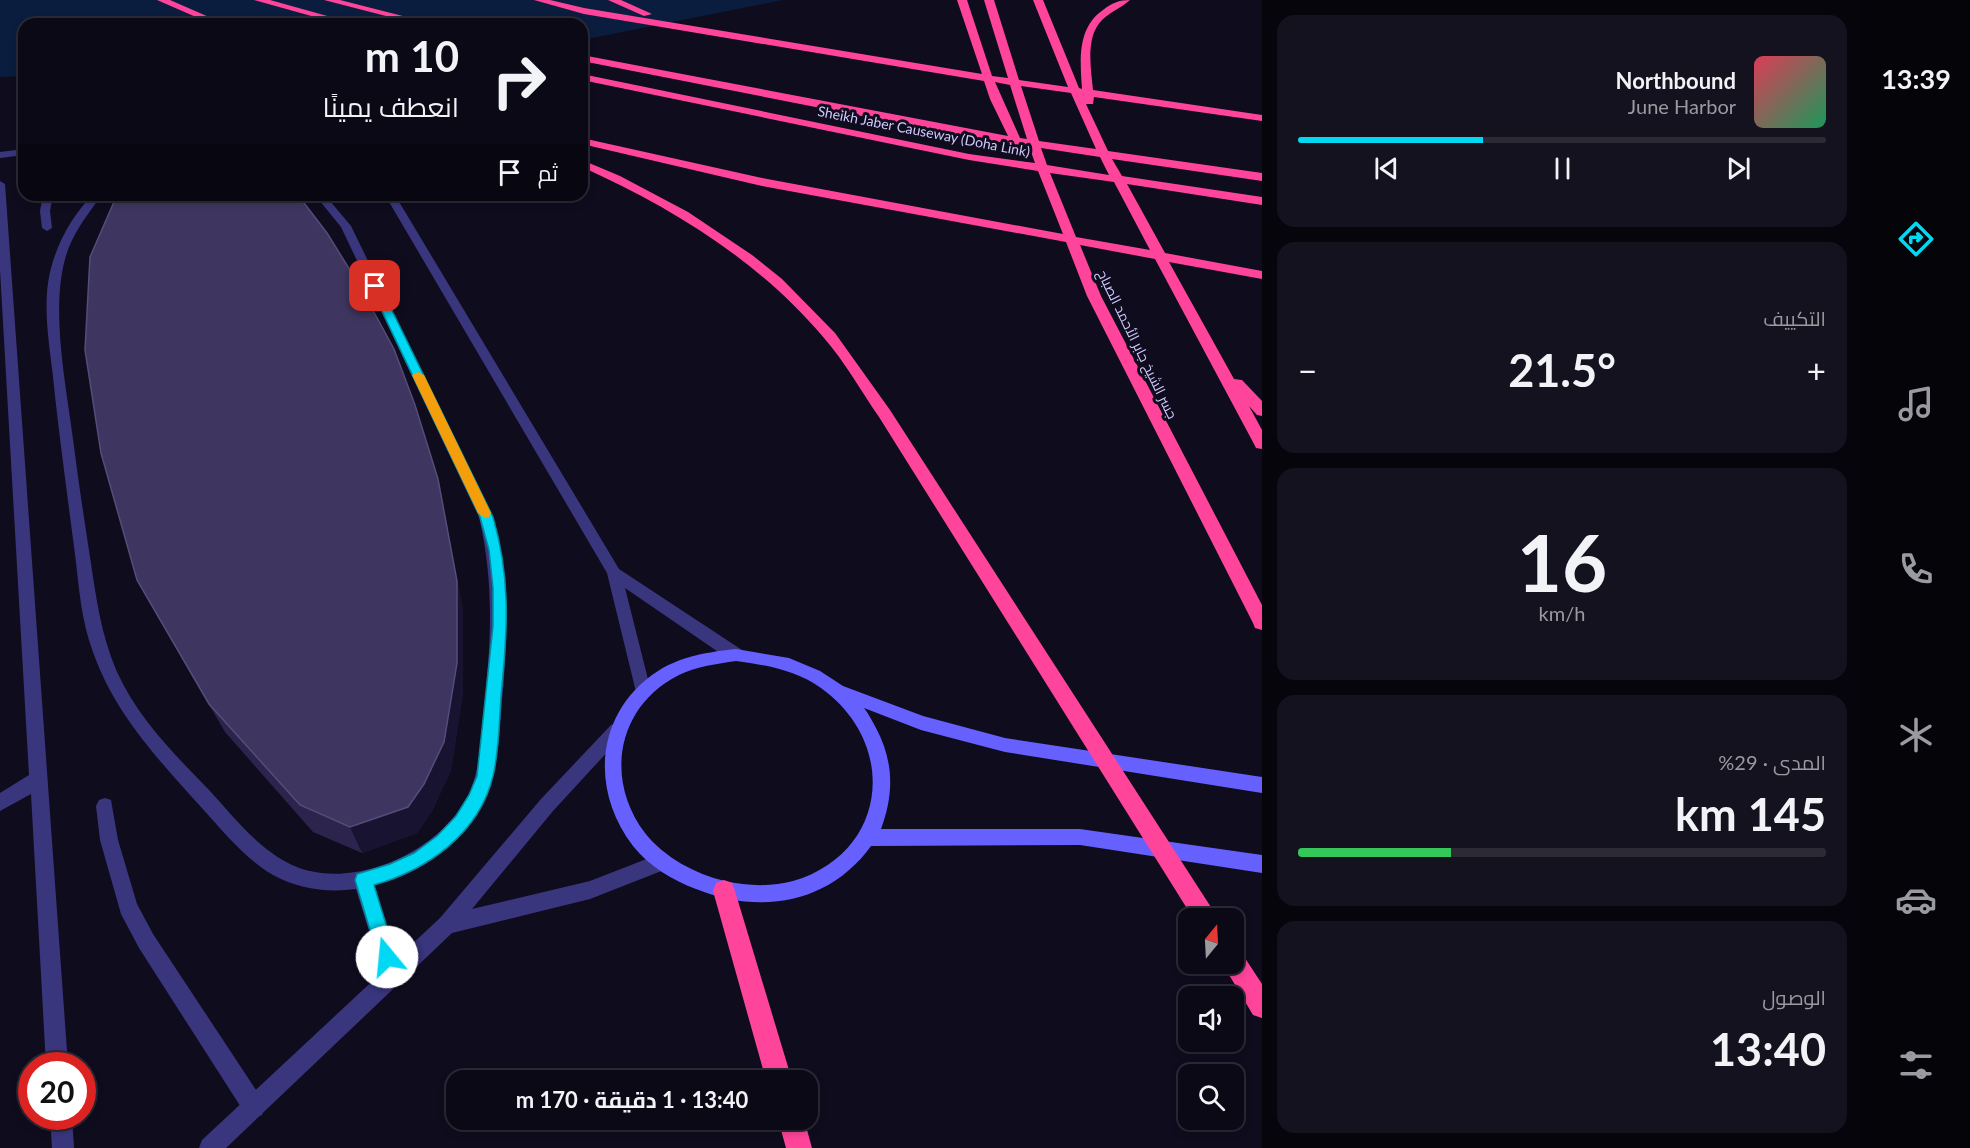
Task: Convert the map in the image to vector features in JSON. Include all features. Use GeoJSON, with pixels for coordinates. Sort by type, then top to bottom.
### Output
{"type":"FeatureCollection","features":[{"type":"Feature","properties":{"kind":"highway"},"geometry":{"type":"LineString","coordinates":[[162,0],[206,18]]}},
{"type":"Feature","properties":{"kind":"highway"},"geometry":{"type":"LineString","coordinates":[[260,0],[328,18]]}},
{"type":"Feature","properties":{"kind":"highway"},"geometry":{"type":"LineString","coordinates":[[329,0],[404,18]]}},
{"type":"Feature","properties":{"kind":"highway"},"geometry":{"type":"LineString","coordinates":[[538,0],[917,68],[1262,118]]}},
{"type":"Feature","properties":{"kind":"highway"},"geometry":{"type":"LineString","coordinates":[[613,0],[678,25]]}},
{"type":"Feature","properties":{"kind":"highway"},"geometry":{"type":"LineString","coordinates":[[962,0],[995,99],[1094,296]]}},
{"type":"Feature","properties":{"kind":"highway","name":"جسر الشيخ جابر الأحمد الصباح"},"geometry":{"type":"LineString","coordinates":[[989,0],[1040,162],[1094,296],[1262,623]]}},
{"type":"Feature","properties":{"kind":"highway"},"geometry":{"type":"LineString","coordinates":[[1038,0],[1090,128],[1262,444]]}},
{"type":"Feature","properties":{"kind":"highway"},"geometry":{"type":"LineString","coordinates":[[1090,128],[1086,52],[1092,26],[1107,11],[1125,0]]}},
{"type":"Feature","properties":{"kind":"highway","name":"Sheikh Jaber Causeway (Doha Link)"},"geometry":{"type":"LineString","coordinates":[[588,59],[968,134],[1262,177]]}},
{"type":"Feature","properties":{"kind":"highway","name":"Sheikh Jaber Causeway (Doha Link)"},"geometry":{"type":"LineString","coordinates":[[588,79],[969,157],[1262,201]]}},
{"type":"Feature","properties":{"kind":"highway"},"geometry":{"type":"LineString","coordinates":[[1176,105],[1262,111]]}},
{"type":"Feature","properties":{"kind":"highway"},"geometry":{"type":"LineString","coordinates":[[588,143],[620,152],[850,199],[1262,275]]}},
{"type":"Feature","properties":{"kind":"highway"},"geometry":{"type":"LineString","coordinates":[[588,165],[642,190],[685,215],[733,248],[786,291],[830,336],[885,414],[1200,908]]}},
{"type":"Feature","properties":{"kind":"highway"},"geometry":{"type":"LineString","coordinates":[[1216,359],[1262,411]]}},
{"type":"Feature","properties":{"kind":"highway"},"geometry":{"type":"LineString","coordinates":[[724,891],[776,1070]]}},
{"type":"Feature","properties":{"kind":"highway"},"geometry":{"type":"LineString","coordinates":[[1242,974],[1262,1006]]}},
{"type":"Feature","properties":{"kind":"highway"},"geometry":{"type":"LineString","coordinates":[[793,1130],[799,1148]]}},
{"type":"Feature","properties":{"kind":"main road"},"geometry":{"type":"LineString","coordinates":[[736,655],[789,664],[814,675],[836,690],[854,706],[868,726],[878,747],[883,770],[884,793],[879,816],[869,838],[850,861],[825,879],[793,890],[759,894],[724,891],[691,879],[662,862],[639,839],[622,812],[612,784],[612,756],[617,730],[628,709],[662,676],[685,665],[710,658],[736,655]]}},
{"type":"Feature","properties":{"kind":"main road"},"geometry":{"type":"LineString","coordinates":[[836,690],[921,723],[1005,745],[1262,785]]}},
{"type":"Feature","properties":{"kind":"main road"},"geometry":{"type":"LineString","coordinates":[[869,838],[1080,837],[1262,864]]}},
{"type":"Feature","properties":{"kind":"street"},"geometry":{"type":"LineString","coordinates":[[0,155],[18,153]]}},
{"type":"Feature","properties":{"kind":"street"},"geometry":{"type":"LineString","coordinates":[[0,184],[56,1052]]}},
{"type":"Feature","properties":{"kind":"street"},"geometry":{"type":"LineString","coordinates":[[47,201],[45,211],[47,228]]}},
{"type":"Feature","properties":{"kind":"street"},"geometry":{"type":"LineString","coordinates":[[92,201],[74,224],[58,262],[52,306],[92,625],[102,658],[117,691],[137,723],[163,755],[260,857],[282,870],[307,879],[334,882],[363,880],[393,872],[427,853],[443,842],[462,821],[476,799],[485,776],[488,753],[500,626],[500,588],[496,550],[486,517],[346,226],[326,201]]}},
{"type":"Feature","properties":{"kind":"street"},"geometry":{"type":"LineString","coordinates":[[394,201],[614,573],[644,691]]}},
{"type":"Feature","properties":{"kind":"street"},"geometry":{"type":"LineString","coordinates":[[614,573],[736,655]]}},
{"type":"Feature","properties":{"kind":"street"},"geometry":{"type":"LineString","coordinates":[[210,1148],[447,925],[546,805],[617,730]]}},
{"type":"Feature","properties":{"kind":"street"},"geometry":{"type":"LineString","coordinates":[[0,803],[39,779]]}},
{"type":"Feature","properties":{"kind":"street"},"geometry":{"type":"LineString","coordinates":[[105,806],[109,840],[128,907],[146,941],[254,1107]]}},
{"type":"Feature","properties":{"kind":"street"},"geometry":{"type":"LineString","coordinates":[[447,925],[591,890],[662,862]]}},
{"type":"Feature","properties":{"kind":"street"},"geometry":{"type":"LineString","coordinates":[[363,880],[393,976]]}},
{"type":"Feature","properties":{"kind":"street"},"geometry":{"type":"LineString","coordinates":[[62,1130],[63,1148]]}},
{"type":"Feature","properties":{"kind":"water"},"geometry":{"type":"Polygon","coordinates":[[[0,0],[783,0],[588,39],[588,18],[18,18],[18,76],[0,77],[0,0]]]}},
{"type":"Feature","properties":{"kind":"building"},"geometry":{"type":"Polygon","coordinates":[[[114,201],[303,201],[327,233],[358,283],[394,349],[415,405],[438,479],[457,581],[457,663],[444,742],[424,784],[408,807],[350,827],[300,805],[209,704],[137,580],[101,453],[85,350],[90,257],[114,201]]]}},
{"type":"Feature","properties":{"kind":"slow traffic"},"geometry":{"type":"LineString","coordinates":[[418,375],[485,513]]}},
{"type":"Feature","properties":{"kind":"route"},"geometry":{"type":"LineString","coordinates":[[375,286],[486,517],[496,550],[500,588],[500,626],[488,753],[485,776],[476,799],[462,821],[443,842],[420,859],[393,872],[363,880],[387,957]]}}]}
